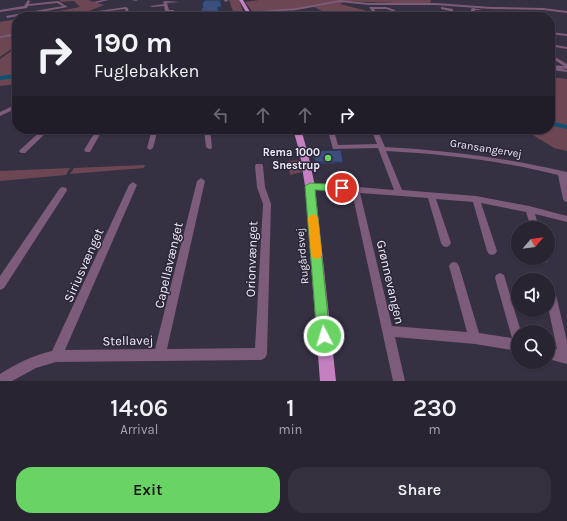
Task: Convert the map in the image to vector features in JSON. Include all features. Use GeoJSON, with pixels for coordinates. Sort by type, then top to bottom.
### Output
{"type":"FeatureCollection","features":[{"type":"Feature","properties":{"kind":"main road"},"geometry":{"type":"LineString","coordinates":[[241,0],[247,12]]}},
{"type":"Feature","properties":{"kind":"main road"},"geometry":{"type":"LineString","coordinates":[[241,0],[247,12]]}},
{"type":"Feature","properties":{"kind":"main road","name":"Rugårdsvej"},"geometry":{"type":"LineString","coordinates":[[298,134],[310,186],[328,381]]}},
{"type":"Feature","properties":{"kind":"street"},"geometry":{"type":"LineString","coordinates":[[27,5],[28,0]]}},
{"type":"Feature","properties":{"kind":"street"},"geometry":{"type":"LineString","coordinates":[[98,1],[107,0]]}},
{"type":"Feature","properties":{"kind":"street"},"geometry":{"type":"LineString","coordinates":[[152,6],[165,5],[166,2],[177,1],[173,11],[159,12]]}},
{"type":"Feature","properties":{"kind":"street"},"geometry":{"type":"LineString","coordinates":[[258,12],[302,9],[340,1],[436,4],[567,12]]}},
{"type":"Feature","properties":{"kind":"street"},"geometry":{"type":"LineString","coordinates":[[466,1],[470,6]]}},
{"type":"Feature","properties":{"kind":"street"},"geometry":{"type":"LineString","coordinates":[[0,11],[10,8],[24,8],[27,5],[58,2],[66,7],[36,12]]}},
{"type":"Feature","properties":{"kind":"street"},"geometry":{"type":"LineString","coordinates":[[402,4],[405,9],[404,12]]}},
{"type":"Feature","properties":{"kind":"street"},"geometry":{"type":"LineString","coordinates":[[165,5],[167,11]]}},
{"type":"Feature","properties":{"kind":"street"},"geometry":{"type":"LineString","coordinates":[[93,12],[126,7],[127,12]]}},
{"type":"Feature","properties":{"kind":"street"},"geometry":{"type":"LineString","coordinates":[[7,17],[10,8]]}},
{"type":"Feature","properties":{"kind":"street"},"geometry":{"type":"LineString","coordinates":[[374,12],[375,11],[370,8],[394,9],[392,12]]}},
{"type":"Feature","properties":{"kind":"street"},"geometry":{"type":"LineString","coordinates":[[421,12],[421,9],[444,8],[452,10],[452,12]]}},
{"type":"Feature","properties":{"kind":"street"},"geometry":{"type":"LineString","coordinates":[[506,8],[507,12]]}},
{"type":"Feature","properties":{"kind":"street"},"geometry":{"type":"LineString","coordinates":[[472,12],[473,9],[494,12]]}},
{"type":"Feature","properties":{"kind":"street"},"geometry":{"type":"LineString","coordinates":[[0,19],[12,16]]}},
{"type":"Feature","properties":{"kind":"street"},"geometry":{"type":"LineString","coordinates":[[555,34],[567,35]]}},
{"type":"Feature","properties":{"kind":"street"},"geometry":{"type":"LineString","coordinates":[[0,37],[12,35]]}},
{"type":"Feature","properties":{"kind":"street"},"geometry":{"type":"LineString","coordinates":[[555,47],[567,48]]}},
{"type":"Feature","properties":{"kind":"street"},"geometry":{"type":"LineString","coordinates":[[555,55],[567,56]]}},
{"type":"Feature","properties":{"kind":"street"},"geometry":{"type":"LineString","coordinates":[[555,58],[561,61],[567,70]]}},
{"type":"Feature","properties":{"kind":"street"},"geometry":{"type":"LineString","coordinates":[[0,114],[12,108]]}},
{"type":"Feature","properties":{"kind":"street"},"geometry":{"type":"LineString","coordinates":[[23,151],[42,134]]}},
{"type":"Feature","properties":{"kind":"street"},"geometry":{"type":"LineString","coordinates":[[88,150],[97,134]]}},
{"type":"Feature","properties":{"kind":"street"},"geometry":{"type":"LineString","coordinates":[[150,148],[154,134]]}},
{"type":"Feature","properties":{"kind":"street"},"geometry":{"type":"LineString","coordinates":[[208,134],[209,146]]}},
{"type":"Feature","properties":{"kind":"street","name":"Gransangervej"},"geometry":{"type":"LineString","coordinates":[[332,134],[335,148],[381,147],[456,154],[519,164],[565,175],[567,199]]}},
{"type":"Feature","properties":{"kind":"street"},"geometry":{"type":"LineString","coordinates":[[376,134],[399,192]]}},
{"type":"Feature","properties":{"kind":"street","name":"Orionvænget"},"geometry":{"type":"LineString","coordinates":[[259,166],[260,187],[267,204],[261,354]]}},
{"type":"Feature","properties":{"kind":"street","name":"Capellavænget"},"geometry":{"type":"LineString","coordinates":[[160,355],[201,181]]}},
{"type":"Feature","properties":{"kind":"street","name":"Siriusvænget"},"geometry":{"type":"LineString","coordinates":[[56,356],[134,185]]}},
{"type":"Feature","properties":{"kind":"street"},"geometry":{"type":"LineString","coordinates":[[310,186],[476,199],[530,209],[567,219]]}},
{"type":"Feature","properties":{"kind":"street","name":"Grønnevangen"},"geometry":{"type":"LineString","coordinates":[[355,189],[399,381]]}},
{"type":"Feature","properties":{"kind":"street"},"geometry":{"type":"LineString","coordinates":[[0,285],[63,190]]}},
{"type":"Feature","properties":{"kind":"street"},"geometry":{"type":"LineString","coordinates":[[431,195],[446,243]]}},
{"type":"Feature","properties":{"kind":"street"},"geometry":{"type":"LineString","coordinates":[[476,199],[492,251]]}},
{"type":"Feature","properties":{"kind":"street"},"geometry":{"type":"LineString","coordinates":[[530,209],[533,221]]}},
{"type":"Feature","properties":{"kind":"street"},"geometry":{"type":"LineString","coordinates":[[454,266],[476,338]]}},
{"type":"Feature","properties":{"kind":"street"},"geometry":{"type":"LineString","coordinates":[[500,278],[514,325]]}},
{"type":"Feature","properties":{"kind":"street"},"geometry":{"type":"LineString","coordinates":[[555,312],[566,358],[555,355]]}},
{"type":"Feature","properties":{"kind":"street"},"geometry":{"type":"LineString","coordinates":[[387,331],[476,338],[511,345]]}},
{"type":"Feature","properties":{"kind":"street","name":"Stellavej"},"geometry":{"type":"LineString","coordinates":[[1,381],[28,364],[41,359],[56,356],[261,354]]}},
{"type":"Feature","properties":{"kind":"shaded area"},"geometry":{"type":"Polygon","coordinates":[[[61,0],[88,0],[104,5],[86,12],[54,12],[80,7],[74,1],[59,2],[61,0]]]}},
{"type":"Feature","properties":{"kind":"shaded area"},"geometry":{"type":"Polygon","coordinates":[[[229,0],[239,0],[243,12],[233,12],[229,0]]]}},
{"type":"Feature","properties":{"kind":"shaded area"},"geometry":{"type":"Polygon","coordinates":[[[259,0],[431,0],[430,3],[420,4],[340,1],[302,8],[257,12],[252,11],[245,2],[259,0]]]}},
{"type":"Feature","properties":{"kind":"shaded area"},"geometry":{"type":"Polygon","coordinates":[[[344,2],[340,4],[371,12],[322,12],[314,7],[344,2]]]}},
{"type":"Feature","properties":{"kind":"shaded area"},"geometry":{"type":"Polygon","coordinates":[[[294,10],[297,12],[278,12],[294,10]]]}},
{"type":"Feature","properties":{"kind":"shaded area"},"geometry":{"type":"Polygon","coordinates":[[[12,20],[12,34],[0,36],[0,22],[12,20]]]}},
{"type":"Feature","properties":{"kind":"shaded area"},"geometry":{"type":"Polygon","coordinates":[[[12,36],[12,49],[0,57],[0,37],[12,36]]]}},
{"type":"Feature","properties":{"kind":"shaded area"},"geometry":{"type":"Polygon","coordinates":[[[12,51],[12,85],[0,86],[0,59],[12,51]]]}},
{"type":"Feature","properties":{"kind":"shaded area"},"geometry":{"type":"Polygon","coordinates":[[[555,78],[567,79],[567,151],[554,148],[531,134],[555,134],[555,78]]]}},
{"type":"Feature","properties":{"kind":"shaded area"},"geometry":{"type":"Polygon","coordinates":[[[300,160],[302,172],[290,175],[288,161],[300,160]]]}},
{"type":"Feature","properties":{"kind":"shaded area"},"geometry":{"type":"Polygon","coordinates":[[[145,165],[144,168],[70,174],[74,168],[145,165]]]}},
{"type":"Feature","properties":{"kind":"shaded area"},"geometry":{"type":"Polygon","coordinates":[[[70,168],[66,175],[0,181],[0,171],[70,168]]]}},
{"type":"Feature","properties":{"kind":"building"},"geometry":{"type":"Polygon","coordinates":[[[204,0],[220,0],[222,7],[218,7],[218,12],[201,12],[201,8],[203,8],[202,2],[204,2],[204,0]]]}},
{"type":"Feature","properties":{"kind":"building","name":"Rema 1000 Snestrup"},"geometry":{"type":"Polygon","coordinates":[[[341,150],[343,162],[315,162],[314,151],[341,150]]]}},
{"type":"Feature","properties":{"kind":"waterway"},"geometry":{"type":"LineString","coordinates":[[0,78],[12,77]]}},
{"type":"Feature","properties":{"kind":"waterway"},"geometry":{"type":"LineString","coordinates":[[555,124],[567,127]]}},
{"type":"Feature","properties":{"kind":"slow traffic"},"geometry":{"type":"LineString","coordinates":[[313,218],[316,255]]}},
{"type":"Feature","properties":{"kind":"place","name":"Rema 1000 Snestrup"},"geometry":{"type":"Point","coordinates":[328,158]}},
{"type":"Feature","properties":{"kind":"route"},"geometry":{"type":"LineString","coordinates":[[324,336],[310,186],[342,188]]}}]}
